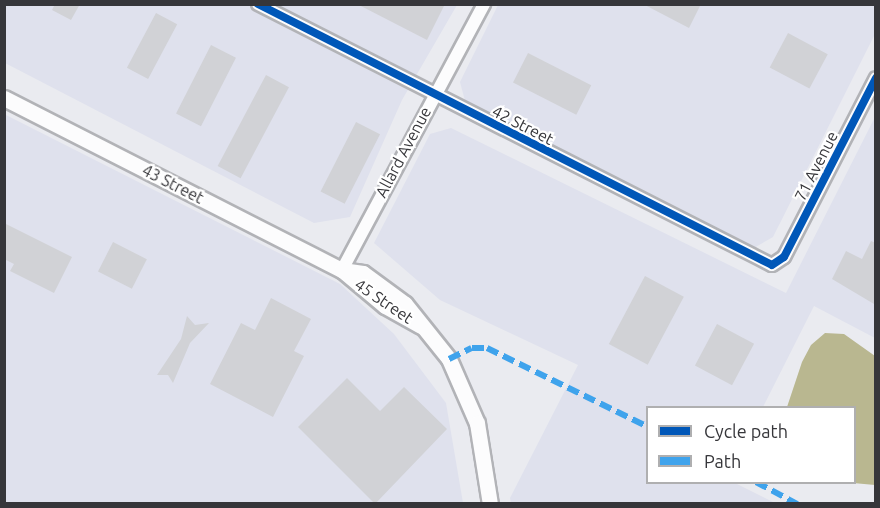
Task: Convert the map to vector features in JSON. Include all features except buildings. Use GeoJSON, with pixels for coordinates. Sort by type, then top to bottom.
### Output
{"type":"FeatureCollection","features":[{"type":"Feature","properties":{"kind":"main road","name":"43 Street"},"geometry":{"type":"LineString","coordinates":[[4,98],[342,270]]}},
{"type":"Feature","properties":{"kind":"main road","name":"45 Street"},"geometry":{"type":"LineString","coordinates":[[342,270],[363,273],[405,304],[449,359],[477,423],[490,504]]}},
{"type":"Feature","properties":{"kind":"street","name":"42 Street"},"geometry":{"type":"LineString","coordinates":[[258,4],[765,263],[777,264]]}},
{"type":"Feature","properties":{"kind":"street","name":"Allard Avenue"},"geometry":{"type":"LineString","coordinates":[[342,270],[433,95],[484,4]]}},
{"type":"Feature","properties":{"kind":"street","name":"71 Avenue"},"geometry":{"type":"LineString","coordinates":[[777,264],[876,78]]}},
{"type":"Feature","properties":{"kind":"shaded area"},"geometry":{"type":"Polygon","coordinates":[[[4,5],[457,5],[402,100],[350,217],[314,223],[5,63],[4,5]]]}},
{"type":"Feature","properties":{"kind":"shaded area"},"geometry":{"type":"Polygon","coordinates":[[[498,5],[875,5],[875,34],[773,237],[752,249],[465,101],[460,82],[498,5]]]}},
{"type":"Feature","properties":{"kind":"shaded area"},"geometry":{"type":"Polygon","coordinates":[[[4,114],[340,284],[394,334],[446,403],[463,503],[5,503],[4,114]]]}},
{"type":"Feature","properties":{"kind":"shaded area"},"geometry":{"type":"Polygon","coordinates":[[[875,117],[875,338],[814,306],[764,406],[646,406],[646,484],[737,484],[775,503],[511,503],[510,498],[578,365],[440,300],[374,243],[430,134],[451,128],[786,293],[875,117]]]}},
{"type":"Feature","properties":{"kind":"shaded area"},"geometry":{"type":"Polygon","coordinates":[[[825,333],[844,334],[875,356],[875,485],[856,483],[856,406],[787,406],[802,362],[811,345],[825,333]]]}},
{"type":"Feature","properties":{"kind":"marked path"},"geometry":{"type":"LineString","coordinates":[[449,359],[472,348],[487,348],[646,426]]}},
{"type":"Feature","properties":{"kind":"marked path"},"geometry":{"type":"LineString","coordinates":[[760,484],[797,504]]}},
{"type":"Feature","properties":{"kind":"cycle path"},"geometry":{"type":"LineString","coordinates":[[258,4],[772,265],[784,257],[876,78]]}}]}
